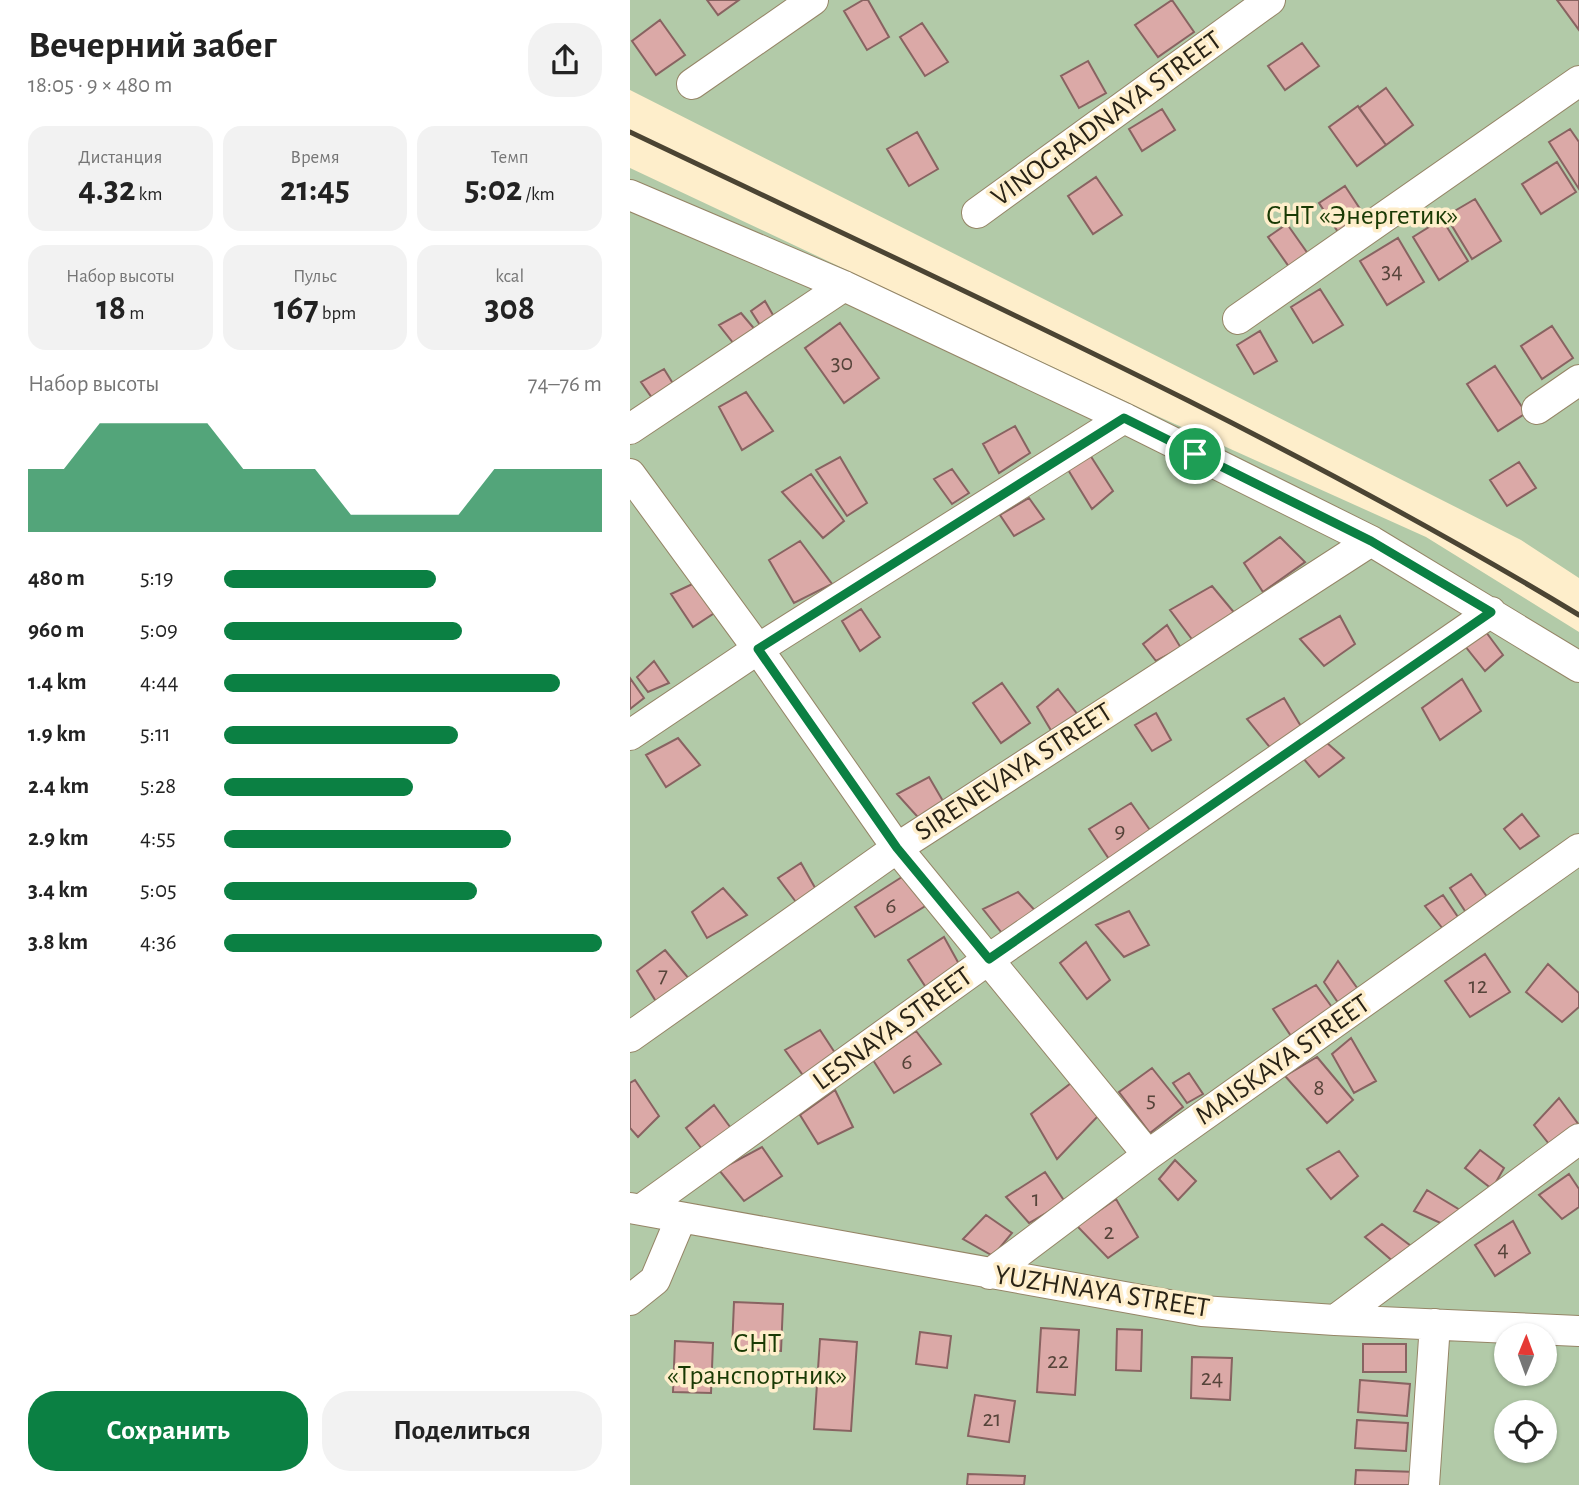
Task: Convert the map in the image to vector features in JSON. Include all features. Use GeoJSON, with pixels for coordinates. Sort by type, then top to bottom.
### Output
{"type":"FeatureCollection","features":[{"type":"Feature","properties":{"kind":"street"},"geometry":{"type":"LineString","coordinates":[[692,84],[813,0]]}},
{"type":"Feature","properties":{"kind":"street","name":"VINOGRADNAYA STREET"},"geometry":{"type":"LineString","coordinates":[[977,213],[1270,0]]}},
{"type":"Feature","properties":{"kind":"street"},"geometry":{"type":"LineString","coordinates":[[1238,319],[1579,81]]}},
{"type":"Feature","properties":{"kind":"street"},"geometry":{"type":"LineString","coordinates":[[630,195],[844,286],[1124,418],[1371,541],[1579,667]]}},
{"type":"Feature","properties":{"kind":"street"},"geometry":{"type":"LineString","coordinates":[[630,429],[844,286]]}},
{"type":"Feature","properties":{"kind":"street"},"geometry":{"type":"LineString","coordinates":[[1537,409],[1579,380]]}},
{"type":"Feature","properties":{"kind":"street"},"geometry":{"type":"LineString","coordinates":[[630,735],[758,649],[1124,418]]}},
{"type":"Feature","properties":{"kind":"street"},"geometry":{"type":"LineString","coordinates":[[630,474],[758,649],[897,848],[1148,1155]]}},
{"type":"Feature","properties":{"kind":"street","name":"SIRENEVAYA STREET"},"geometry":{"type":"LineString","coordinates":[[630,1037],[897,848],[1371,541]]}},
{"type":"Feature","properties":{"kind":"street","name":"LESNAYA STREET"},"geometry":{"type":"LineString","coordinates":[[636,1209],[989,959],[1491,612]]}},
{"type":"Feature","properties":{"kind":"street","name":"MAISKAYA STREET"},"geometry":{"type":"LineString","coordinates":[[990,1274],[1148,1155],[1579,849]]}},
{"type":"Feature","properties":{"kind":"street"},"geometry":{"type":"LineString","coordinates":[[1335,1320],[1579,1139]]}},
{"type":"Feature","properties":{"kind":"street","name":"YUZHNAYA STREET"},"geometry":{"type":"LineString","coordinates":[[636,1209],[1202,1311],[1579,1331]]}},
{"type":"Feature","properties":{"kind":"street"},"geometry":{"type":"LineString","coordinates":[[630,1300],[655,1280],[681,1218]]}},
{"type":"Feature","properties":{"kind":"street"},"geometry":{"type":"LineString","coordinates":[[1424,1485],[1435,1324]]}},
{"type":"Feature","properties":{"kind":"green space","name":"СНТ «Энергетик»"},"geometry":{"type":"Polygon","coordinates":[[[630,0],[1579,0],[1579,578],[1521,540],[630,90],[630,0]]]}},
{"type":"Feature","properties":{"kind":"green space","name":"СНТ «Транспортник»"},"geometry":{"type":"Polygon","coordinates":[[[630,168],[1155,415],[1426,537],[1579,632],[1579,1485],[630,1485],[630,168]]]}},
{"type":"Feature","properties":{"kind":"building"},"geometry":{"type":"Polygon","coordinates":[[[707,0],[739,0],[718,15],[707,0]]]}},
{"type":"Feature","properties":{"kind":"building"},"geometry":{"type":"Polygon","coordinates":[[[868,0],[889,37],[867,50],[844,11],[868,0]]]}},
{"type":"Feature","properties":{"kind":"building"},"geometry":{"type":"Polygon","coordinates":[[[1172,0],[1194,32],[1158,57],[1135,25],[1172,0]]]}},
{"type":"Feature","properties":{"kind":"building"},"geometry":{"type":"Polygon","coordinates":[[[1557,0],[1579,0],[1579,30],[1557,0]]]}},
{"type":"Feature","properties":{"kind":"building"},"geometry":{"type":"Polygon","coordinates":[[[660,20],[685,55],[656,75],[632,41],[660,20]]]}},
{"type":"Feature","properties":{"kind":"building"},"geometry":{"type":"Polygon","coordinates":[[[922,23],[948,62],[925,76],[900,37],[922,23]]]}},
{"type":"Feature","properties":{"kind":"building"},"geometry":{"type":"Polygon","coordinates":[[[1302,43],[1319,66],[1285,90],[1268,66],[1302,43]]]}},
{"type":"Feature","properties":{"kind":"building"},"geometry":{"type":"Polygon","coordinates":[[[1088,61],[1106,93],[1079,108],[1061,76],[1088,61]]]}},
{"type":"Feature","properties":{"kind":"building"},"geometry":{"type":"Polygon","coordinates":[[[1386,88],[1413,125],[1386,145],[1359,108],[1386,88]]]}},
{"type":"Feature","properties":{"kind":"building"},"geometry":{"type":"Polygon","coordinates":[[[1358,106],[1386,145],[1357,166],[1329,127],[1358,106]]]}},
{"type":"Feature","properties":{"kind":"building"},"geometry":{"type":"Polygon","coordinates":[[[1162,109],[1175,130],[1142,151],[1129,129],[1162,109]]]}},
{"type":"Feature","properties":{"kind":"building"},"geometry":{"type":"Polygon","coordinates":[[[1570,129],[1579,142],[1579,189],[1549,142],[1570,129]]]}},
{"type":"Feature","properties":{"kind":"building"},"geometry":{"type":"Polygon","coordinates":[[[917,132],[938,169],[909,186],[887,149],[917,132]]]}},
{"type":"Feature","properties":{"kind":"building"},"geometry":{"type":"Polygon","coordinates":[[[1557,162],[1576,192],[1541,214],[1522,184],[1557,162]]]}},
{"type":"Feature","properties":{"kind":"building"},"geometry":{"type":"Polygon","coordinates":[[[1096,177],[1122,215],[1093,234],[1068,196],[1096,177]]]}},
{"type":"Feature","properties":{"kind":"building"},"geometry":{"type":"Polygon","coordinates":[[[1345,186],[1366,218],[1340,235],[1319,203],[1345,186]]]}},
{"type":"Feature","properties":{"kind":"building"},"geometry":{"type":"Polygon","coordinates":[[[1475,199],[1501,241],[1472,259],[1446,216],[1475,199]]]}},
{"type":"Feature","properties":{"kind":"building"},"geometry":{"type":"Polygon","coordinates":[[[1442,219],[1468,261],[1439,280],[1413,237],[1442,219]]]}},
{"type":"Feature","properties":{"kind":"building"},"geometry":{"type":"Polygon","coordinates":[[[1287,224],[1311,258],[1292,271],[1268,237],[1287,224]]]}},
{"type":"Feature","properties":{"kind":"building"},"geometry":{"type":"Polygon","coordinates":[[[1398,238],[1424,282],[1387,305],[1360,261],[1398,238]]]}},
{"type":"Feature","properties":{"kind":"building"},"geometry":{"type":"Polygon","coordinates":[[[1320,289],[1343,325],[1313,343],[1291,307],[1320,289]]]}},
{"type":"Feature","properties":{"kind":"building"},"geometry":{"type":"Polygon","coordinates":[[[765,301],[777,322],[765,333],[751,311],[765,301]]]}},
{"type":"Feature","properties":{"kind":"building"},"geometry":{"type":"Polygon","coordinates":[[[741,313],[757,332],[734,344],[719,325],[741,313]]]}},
{"type":"Feature","properties":{"kind":"building"},"geometry":{"type":"Polygon","coordinates":[[[840,323],[879,378],[844,403],[805,348],[840,323]]]}},
{"type":"Feature","properties":{"kind":"building"},"geometry":{"type":"Polygon","coordinates":[[[1552,326],[1573,358],[1542,379],[1521,346],[1552,326]]]}},
{"type":"Feature","properties":{"kind":"building"},"geometry":{"type":"Polygon","coordinates":[[[1260,331],[1277,361],[1254,374],[1237,345],[1260,331]]]}},
{"type":"Feature","properties":{"kind":"building"},"geometry":{"type":"Polygon","coordinates":[[[1495,366],[1526,413],[1498,431],[1467,384],[1495,366]]]}},
{"type":"Feature","properties":{"kind":"building"},"geometry":{"type":"Polygon","coordinates":[[[664,369],[677,390],[657,405],[641,382],[664,369]]]}},
{"type":"Feature","properties":{"kind":"building"},"geometry":{"type":"Polygon","coordinates":[[[746,392],[773,431],[742,450],[719,407],[746,392]]]}},
{"type":"Feature","properties":{"kind":"building"},"geometry":{"type":"Polygon","coordinates":[[[1015,426],[1030,453],[999,473],[983,444],[1015,426]]]}},
{"type":"Feature","properties":{"kind":"building"},"geometry":{"type":"Polygon","coordinates":[[[1090,455],[1113,491],[1092,509],[1067,468],[1090,455]]]}},
{"type":"Feature","properties":{"kind":"building"},"geometry":{"type":"Polygon","coordinates":[[[840,457],[867,503],[847,516],[816,470],[840,457]]]}},
{"type":"Feature","properties":{"kind":"building"},"geometry":{"type":"Polygon","coordinates":[[[1519,462],[1536,488],[1507,506],[1490,480],[1519,462]]]}},
{"type":"Feature","properties":{"kind":"building"},"geometry":{"type":"Polygon","coordinates":[[[952,469],[969,493],[952,504],[934,479],[952,469]]]}},
{"type":"Feature","properties":{"kind":"building"},"geometry":{"type":"Polygon","coordinates":[[[811,474],[844,521],[823,538],[782,492],[811,474]]]}},
{"type":"Feature","properties":{"kind":"building"},"geometry":{"type":"Polygon","coordinates":[[[1029,498],[1044,519],[1014,536],[1000,515],[1029,498]]]}},
{"type":"Feature","properties":{"kind":"building"},"geometry":{"type":"Polygon","coordinates":[[[1280,537],[1305,562],[1263,592],[1244,563],[1280,537]]]}},
{"type":"Feature","properties":{"kind":"building"},"geometry":{"type":"Polygon","coordinates":[[[800,541],[832,584],[794,603],[769,560],[800,541]]]}},
{"type":"Feature","properties":{"kind":"building"},"geometry":{"type":"Polygon","coordinates":[[[701,580],[722,608],[693,627],[671,594],[701,580]]]}},
{"type":"Feature","properties":{"kind":"building"},"geometry":{"type":"Polygon","coordinates":[[[1212,586],[1237,616],[1194,642],[1170,610],[1212,586]]]}},
{"type":"Feature","properties":{"kind":"building"},"geometry":{"type":"Polygon","coordinates":[[[861,609],[880,637],[860,651],[842,621],[861,609]]]}},
{"type":"Feature","properties":{"kind":"building"},"geometry":{"type":"Polygon","coordinates":[[[1340,616],[1355,644],[1324,666],[1300,639],[1340,616]]]}},
{"type":"Feature","properties":{"kind":"building"},"geometry":{"type":"Polygon","coordinates":[[[1167,625],[1181,648],[1156,661],[1143,644],[1167,625]]]}},
{"type":"Feature","properties":{"kind":"building"},"geometry":{"type":"Polygon","coordinates":[[[1486,632],[1503,655],[1485,671],[1465,646],[1486,632]]]}},
{"type":"Feature","properties":{"kind":"building"},"geometry":{"type":"Polygon","coordinates":[[[654,661],[669,683],[648,692],[637,677],[654,661]]]}},
{"type":"Feature","properties":{"kind":"building"},"geometry":{"type":"Polygon","coordinates":[[[630,678],[644,698],[630,709],[630,678]]]}},
{"type":"Feature","properties":{"kind":"building"},"geometry":{"type":"Polygon","coordinates":[[[1462,679],[1481,711],[1440,740],[1422,708],[1462,679]]]}},
{"type":"Feature","properties":{"kind":"building"},"geometry":{"type":"Polygon","coordinates":[[[1002,683],[1030,723],[1001,743],[973,703],[1002,683]]]}},
{"type":"Feature","properties":{"kind":"building"},"geometry":{"type":"Polygon","coordinates":[[[1058,689],[1078,715],[1052,732],[1037,707],[1058,689]]]}},
{"type":"Feature","properties":{"kind":"building"},"geometry":{"type":"Polygon","coordinates":[[[1284,698],[1302,728],[1272,750],[1247,719],[1284,698]]]}},
{"type":"Feature","properties":{"kind":"building"},"geometry":{"type":"Polygon","coordinates":[[[1156,713],[1171,740],[1152,751],[1135,725],[1156,713]]]}},
{"type":"Feature","properties":{"kind":"building"},"geometry":{"type":"Polygon","coordinates":[[[678,738],[700,765],[666,787],[646,755],[678,738]]]}},
{"type":"Feature","properties":{"kind":"building"},"geometry":{"type":"Polygon","coordinates":[[[1326,742],[1344,758],[1319,777],[1303,758],[1326,742]]]}},
{"type":"Feature","properties":{"kind":"building"},"geometry":{"type":"Polygon","coordinates":[[[929,777],[947,808],[924,824],[897,794],[929,777]]]}},
{"type":"Feature","properties":{"kind":"building"},"geometry":{"type":"Polygon","coordinates":[[[1131,803],[1152,833],[1111,862],[1089,829],[1131,803]]]}},
{"type":"Feature","properties":{"kind":"building"},"geometry":{"type":"Polygon","coordinates":[[[1522,814],[1539,836],[1520,849],[1504,829],[1522,814]]]}},
{"type":"Feature","properties":{"kind":"building"},"geometry":{"type":"Polygon","coordinates":[[[801,863],[818,893],[799,906],[778,878],[801,863]]]}},
{"type":"Feature","properties":{"kind":"building"},"geometry":{"type":"Polygon","coordinates":[[[1471,874],[1490,901],[1469,917],[1450,888],[1471,874]]]}},
{"type":"Feature","properties":{"kind":"building"},"geometry":{"type":"Polygon","coordinates":[[[905,875],[927,905],[875,937],[855,907],[905,875]]]}},
{"type":"Feature","properties":{"kind":"building"},"geometry":{"type":"Polygon","coordinates":[[[723,888],[747,915],[707,938],[692,912],[723,888]]]}},
{"type":"Feature","properties":{"kind":"building"},"geometry":{"type":"Polygon","coordinates":[[[1018,892],[1040,916],[1005,937],[983,909],[1018,892]]]}},
{"type":"Feature","properties":{"kind":"building"},"geometry":{"type":"Polygon","coordinates":[[[1443,895],[1460,920],[1443,929],[1425,906],[1443,895]]]}},
{"type":"Feature","properties":{"kind":"building"},"geometry":{"type":"Polygon","coordinates":[[[1129,911],[1149,945],[1124,957],[1096,925],[1129,911]]]}},
{"type":"Feature","properties":{"kind":"building"},"geometry":{"type":"Polygon","coordinates":[[[944,937],[959,964],[927,989],[908,960],[944,937]]]}},
{"type":"Feature","properties":{"kind":"building"},"geometry":{"type":"Polygon","coordinates":[[[1086,942],[1110,980],[1087,999],[1060,963],[1086,942]]]}},
{"type":"Feature","properties":{"kind":"building"},"geometry":{"type":"Polygon","coordinates":[[[665,950],[690,980],[657,1003],[637,971],[665,950]]]}},
{"type":"Feature","properties":{"kind":"building"},"geometry":{"type":"Polygon","coordinates":[[[1485,954],[1510,992],[1470,1017],[1445,981],[1485,954]]]}},
{"type":"Feature","properties":{"kind":"building"},"geometry":{"type":"Polygon","coordinates":[[[1338,961],[1360,992],[1341,1007],[1324,982],[1338,961]]]}},
{"type":"Feature","properties":{"kind":"building"},"geometry":{"type":"Polygon","coordinates":[[[1548,964],[1579,993],[1579,1007],[1562,1022],[1526,992],[1548,964]]]}},
{"type":"Feature","properties":{"kind":"building"},"geometry":{"type":"Polygon","coordinates":[[[1316,985],[1334,1010],[1295,1042],[1273,1009],[1316,985]]]}},
{"type":"Feature","properties":{"kind":"building"},"geometry":{"type":"Polygon","coordinates":[[[820,1030],[839,1059],[807,1081],[785,1050],[820,1030]]]}},
{"type":"Feature","properties":{"kind":"building"},"geometry":{"type":"Polygon","coordinates":[[[916,1031],[941,1064],[894,1093],[873,1060],[916,1031]]]}},
{"type":"Feature","properties":{"kind":"building"},"geometry":{"type":"Polygon","coordinates":[[[1351,1038],[1376,1081],[1354,1093],[1332,1054],[1351,1038]]]}},
{"type":"Feature","properties":{"kind":"building"},"geometry":{"type":"Polygon","coordinates":[[[1317,1057],[1353,1100],[1327,1123],[1285,1076],[1317,1057]]]}},
{"type":"Feature","properties":{"kind":"building"},"geometry":{"type":"Polygon","coordinates":[[[1152,1068],[1183,1107],[1150,1133],[1119,1092],[1152,1068]]]}},
{"type":"Feature","properties":{"kind":"building"},"geometry":{"type":"Polygon","coordinates":[[[1189,1073],[1203,1094],[1187,1103],[1173,1083],[1189,1073]]]}},
{"type":"Feature","properties":{"kind":"building"},"geometry":{"type":"Polygon","coordinates":[[[635,1080],[659,1116],[638,1137],[630,1128],[630,1083],[635,1080]]]}},
{"type":"Feature","properties":{"kind":"building"},"geometry":{"type":"Polygon","coordinates":[[[1075,1080],[1099,1115],[1057,1159],[1031,1114],[1075,1080]]]}},
{"type":"Feature","properties":{"kind":"building"},"geometry":{"type":"Polygon","coordinates":[[[835,1090],[853,1127],[818,1144],[800,1115],[835,1090]]]}},
{"type":"Feature","properties":{"kind":"building"},"geometry":{"type":"Polygon","coordinates":[[[1559,1098],[1579,1125],[1549,1144],[1534,1125],[1559,1098]]]}},
{"type":"Feature","properties":{"kind":"building"},"geometry":{"type":"Polygon","coordinates":[[[714,1105],[733,1131],[705,1153],[686,1128],[714,1105]]]}},
{"type":"Feature","properties":{"kind":"building"},"geometry":{"type":"Polygon","coordinates":[[[762,1147],[782,1176],[744,1201],[719,1170],[762,1147]]]}},
{"type":"Feature","properties":{"kind":"building"},"geometry":{"type":"Polygon","coordinates":[[[1480,1150],[1504,1168],[1492,1189],[1465,1168],[1480,1150]]]}},
{"type":"Feature","properties":{"kind":"building"},"geometry":{"type":"Polygon","coordinates":[[[1339,1151],[1358,1176],[1331,1199],[1307,1169],[1339,1151]]]}},
{"type":"Feature","properties":{"kind":"building"},"geometry":{"type":"Polygon","coordinates":[[[1175,1160],[1196,1181],[1178,1200],[1159,1179],[1175,1160]]]}},
{"type":"Feature","properties":{"kind":"building"},"geometry":{"type":"Polygon","coordinates":[[[1045,1172],[1065,1202],[1029,1223],[1006,1197],[1045,1172]]]}},
{"type":"Feature","properties":{"kind":"building"},"geometry":{"type":"Polygon","coordinates":[[[1569,1174],[1579,1189],[1579,1207],[1562,1219],[1539,1195],[1569,1174]]]}},
{"type":"Feature","properties":{"kind":"building"},"geometry":{"type":"Polygon","coordinates":[[[1427,1190],[1460,1210],[1445,1225],[1414,1211],[1427,1190]]]}},
{"type":"Feature","properties":{"kind":"building"},"geometry":{"type":"Polygon","coordinates":[[[1116,1199],[1138,1237],[1108,1258],[1077,1226],[1116,1199]]]}},
{"type":"Feature","properties":{"kind":"building"},"geometry":{"type":"Polygon","coordinates":[[[986,1215],[1012,1233],[993,1256],[963,1239],[986,1215]]]}},
{"type":"Feature","properties":{"kind":"building"},"geometry":{"type":"Polygon","coordinates":[[[1513,1221],[1530,1253],[1495,1276],[1475,1245],[1513,1221]]]}},
{"type":"Feature","properties":{"kind":"building"},"geometry":{"type":"Polygon","coordinates":[[[1382,1224],[1411,1246],[1396,1264],[1365,1237],[1382,1224]]]}},
{"type":"Feature","properties":{"kind":"building"},"geometry":{"type":"Polygon","coordinates":[[[734,1302],[783,1304],[781,1351],[732,1349],[734,1302]]]}},
{"type":"Feature","properties":{"kind":"building"},"geometry":{"type":"Polygon","coordinates":[[[1041,1328],[1079,1330],[1075,1395],[1037,1392],[1041,1328]]]}},
{"type":"Feature","properties":{"kind":"building"},"geometry":{"type":"Polygon","coordinates":[[[1117,1329],[1142,1330],[1141,1371],[1116,1370],[1117,1329]]]}},
{"type":"Feature","properties":{"kind":"building"},"geometry":{"type":"Polygon","coordinates":[[[920,1332],[951,1336],[947,1368],[916,1364],[920,1332]]]}},
{"type":"Feature","properties":{"kind":"building"},"geometry":{"type":"Polygon","coordinates":[[[820,1339],[857,1342],[851,1431],[814,1429],[820,1339]]]}},
{"type":"Feature","properties":{"kind":"building"},"geometry":{"type":"Polygon","coordinates":[[[675,1341],[713,1343],[711,1393],[673,1392],[675,1341]]]}},
{"type":"Feature","properties":{"kind":"building"},"geometry":{"type":"Polygon","coordinates":[[[1363,1344],[1406,1344],[1406,1372],[1363,1372],[1363,1344]]]}},
{"type":"Feature","properties":{"kind":"building"},"geometry":{"type":"Polygon","coordinates":[[[1192,1357],[1232,1358],[1230,1400],[1191,1398],[1192,1357]]]}},
{"type":"Feature","properties":{"kind":"building"},"geometry":{"type":"Polygon","coordinates":[[[1360,1380],[1410,1384],[1407,1416],[1358,1412],[1360,1380]]]}},
{"type":"Feature","properties":{"kind":"building"},"geometry":{"type":"Polygon","coordinates":[[[975,1395],[1015,1401],[1009,1442],[968,1436],[975,1395]]]}},
{"type":"Feature","properties":{"kind":"building"},"geometry":{"type":"Polygon","coordinates":[[[1357,1420],[1408,1423],[1406,1451],[1355,1448],[1357,1420]]]}},
{"type":"Feature","properties":{"kind":"building"},"geometry":{"type":"Polygon","coordinates":[[[1356,1470],[1417,1472],[1416,1485],[1355,1485],[1356,1470]]]}},
{"type":"Feature","properties":{"kind":"building"},"geometry":{"type":"Polygon","coordinates":[[[968,1474],[1025,1476],[1024,1485],[967,1485],[968,1474]]]}},
{"type":"Feature","properties":{"kind":"railway"},"geometry":{"type":"LineString","coordinates":[[630,132],[991,304],[1230,422],[1347,483],[1579,615]]}},
{"type":"Feature","properties":{"kind":"route"},"geometry":{"type":"LineString","coordinates":[[1124,418],[1195,454],[1371,541],[1491,612],[989,959],[897,848],[758,649],[1124,418]]}}]}
